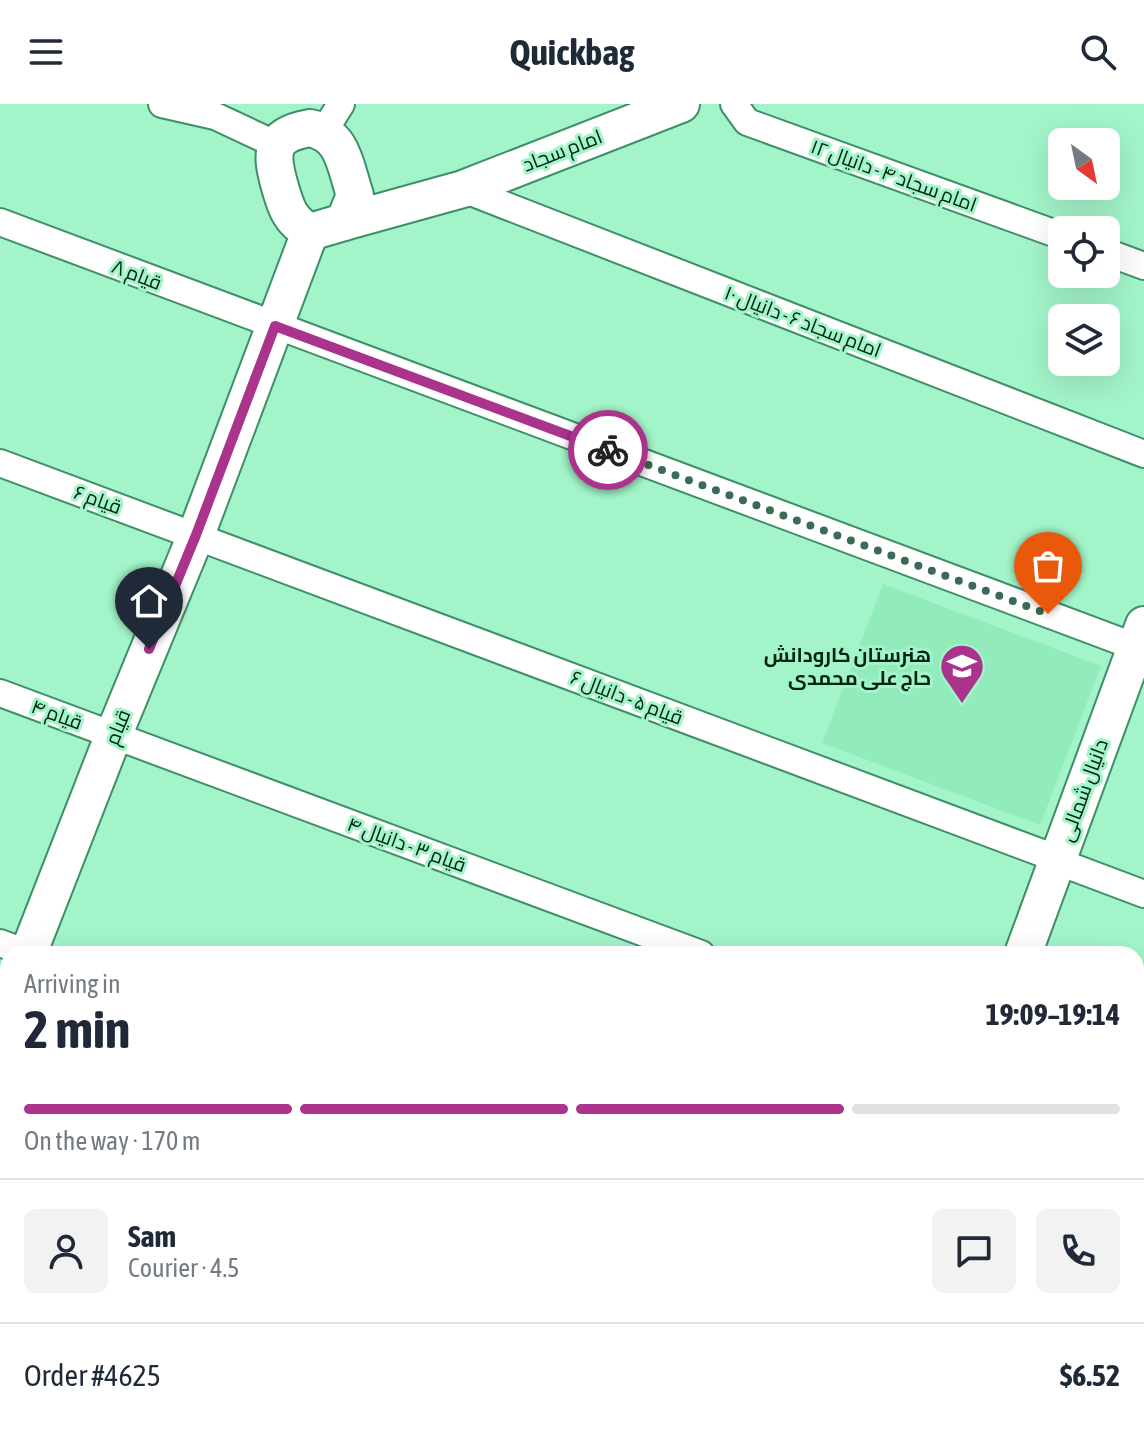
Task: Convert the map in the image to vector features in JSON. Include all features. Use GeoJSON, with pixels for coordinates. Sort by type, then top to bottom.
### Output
{"type":"FeatureCollection","features":[{"type":"Feature","properties":{"kind":"street"},"geometry":{"type":"LineString","coordinates":[[162,104],[215,116],[277,145]]}},
{"type":"Feature","properties":{"kind":"street","name":"امام سجاد"},"geometry":{"type":"LineString","coordinates":[[310,232],[453,192],[681,104]]}},
{"type":"Feature","properties":{"kind":"street","name":"امام سجاد ۴ - دانیال ۱۲"},"geometry":{"type":"LineString","coordinates":[[734,104],[747,122],[1048,231]]}},
{"type":"Feature","properties":{"kind":"street"},"geometry":{"type":"LineString","coordinates":[[310,232],[295,224],[287,211],[272,161],[277,145],[291,131],[310,128],[332,118],[355,195],[344,222]]}},
{"type":"Feature","properties":{"kind":"street"},"geometry":{"type":"LineString","coordinates":[[347,171],[392,186],[453,192]]}},
{"type":"Feature","properties":{"kind":"street","name":"امام سجاد ۶ - دانیال ۱۰"},"geometry":{"type":"LineString","coordinates":[[453,192],[1144,454]]}},
{"type":"Feature","properties":{"kind":"street","name":"قیام ۸"},"geometry":{"type":"LineString","coordinates":[[0,222],[275,326],[1141,641]]}},
{"type":"Feature","properties":{"kind":"street","name":"قیام"},"geometry":{"type":"LineString","coordinates":[[31,946],[196,535],[310,232]]}},
{"type":"Feature","properties":{"kind":"street"},"geometry":{"type":"LineString","coordinates":[[1120,257],[1144,266]]}},
{"type":"Feature","properties":{"kind":"street","name":"قیام ۶"},"geometry":{"type":"LineString","coordinates":[[0,463],[196,535]]}},
{"type":"Feature","properties":{"kind":"street","name":"قیام ۵ - دانیال ۶"},"geometry":{"type":"LineString","coordinates":[[196,535],[1144,894]]}},
{"type":"Feature","properties":{"kind":"street","name":"دانیال شمالی"},"geometry":{"type":"LineString","coordinates":[[1045,946],[1066,863],[1141,641]]}},
{"type":"Feature","properties":{"kind":"street","name":"دانیال شمالی"},"geometry":{"type":"LineString","coordinates":[[1027,946],[1144,683]]}},
{"type":"Feature","properties":{"kind":"street","name":"قیام ۴"},"geometry":{"type":"LineString","coordinates":[[0,693],[114,734]]}},
{"type":"Feature","properties":{"kind":"street","name":"قیام ۳ - دانیال ۴"},"geometry":{"type":"LineString","coordinates":[[114,734],[680,946]]}},
{"type":"Feature","properties":{"kind":"shaded area","name":"هنرستان کارودانش حاج علی محمدی"},"geometry":{"type":"Polygon","coordinates":[[[883,584],[1101,666],[1040,825],[822,743],[883,584]]]}},
{"type":"Feature","properties":{"kind":"way so far"},"geometry":{"type":"LineString","coordinates":[[608,450],[1048,614]]}},
{"type":"Feature","properties":{"kind":"place","name":"هنرستان کارودانش حاج علی محمدی"},"geometry":{"type":"Point","coordinates":[962,705]}},
{"type":"Feature","properties":{"kind":"route"},"geometry":{"type":"LineString","coordinates":[[149,649],[275,326],[608,450]]}}]}
